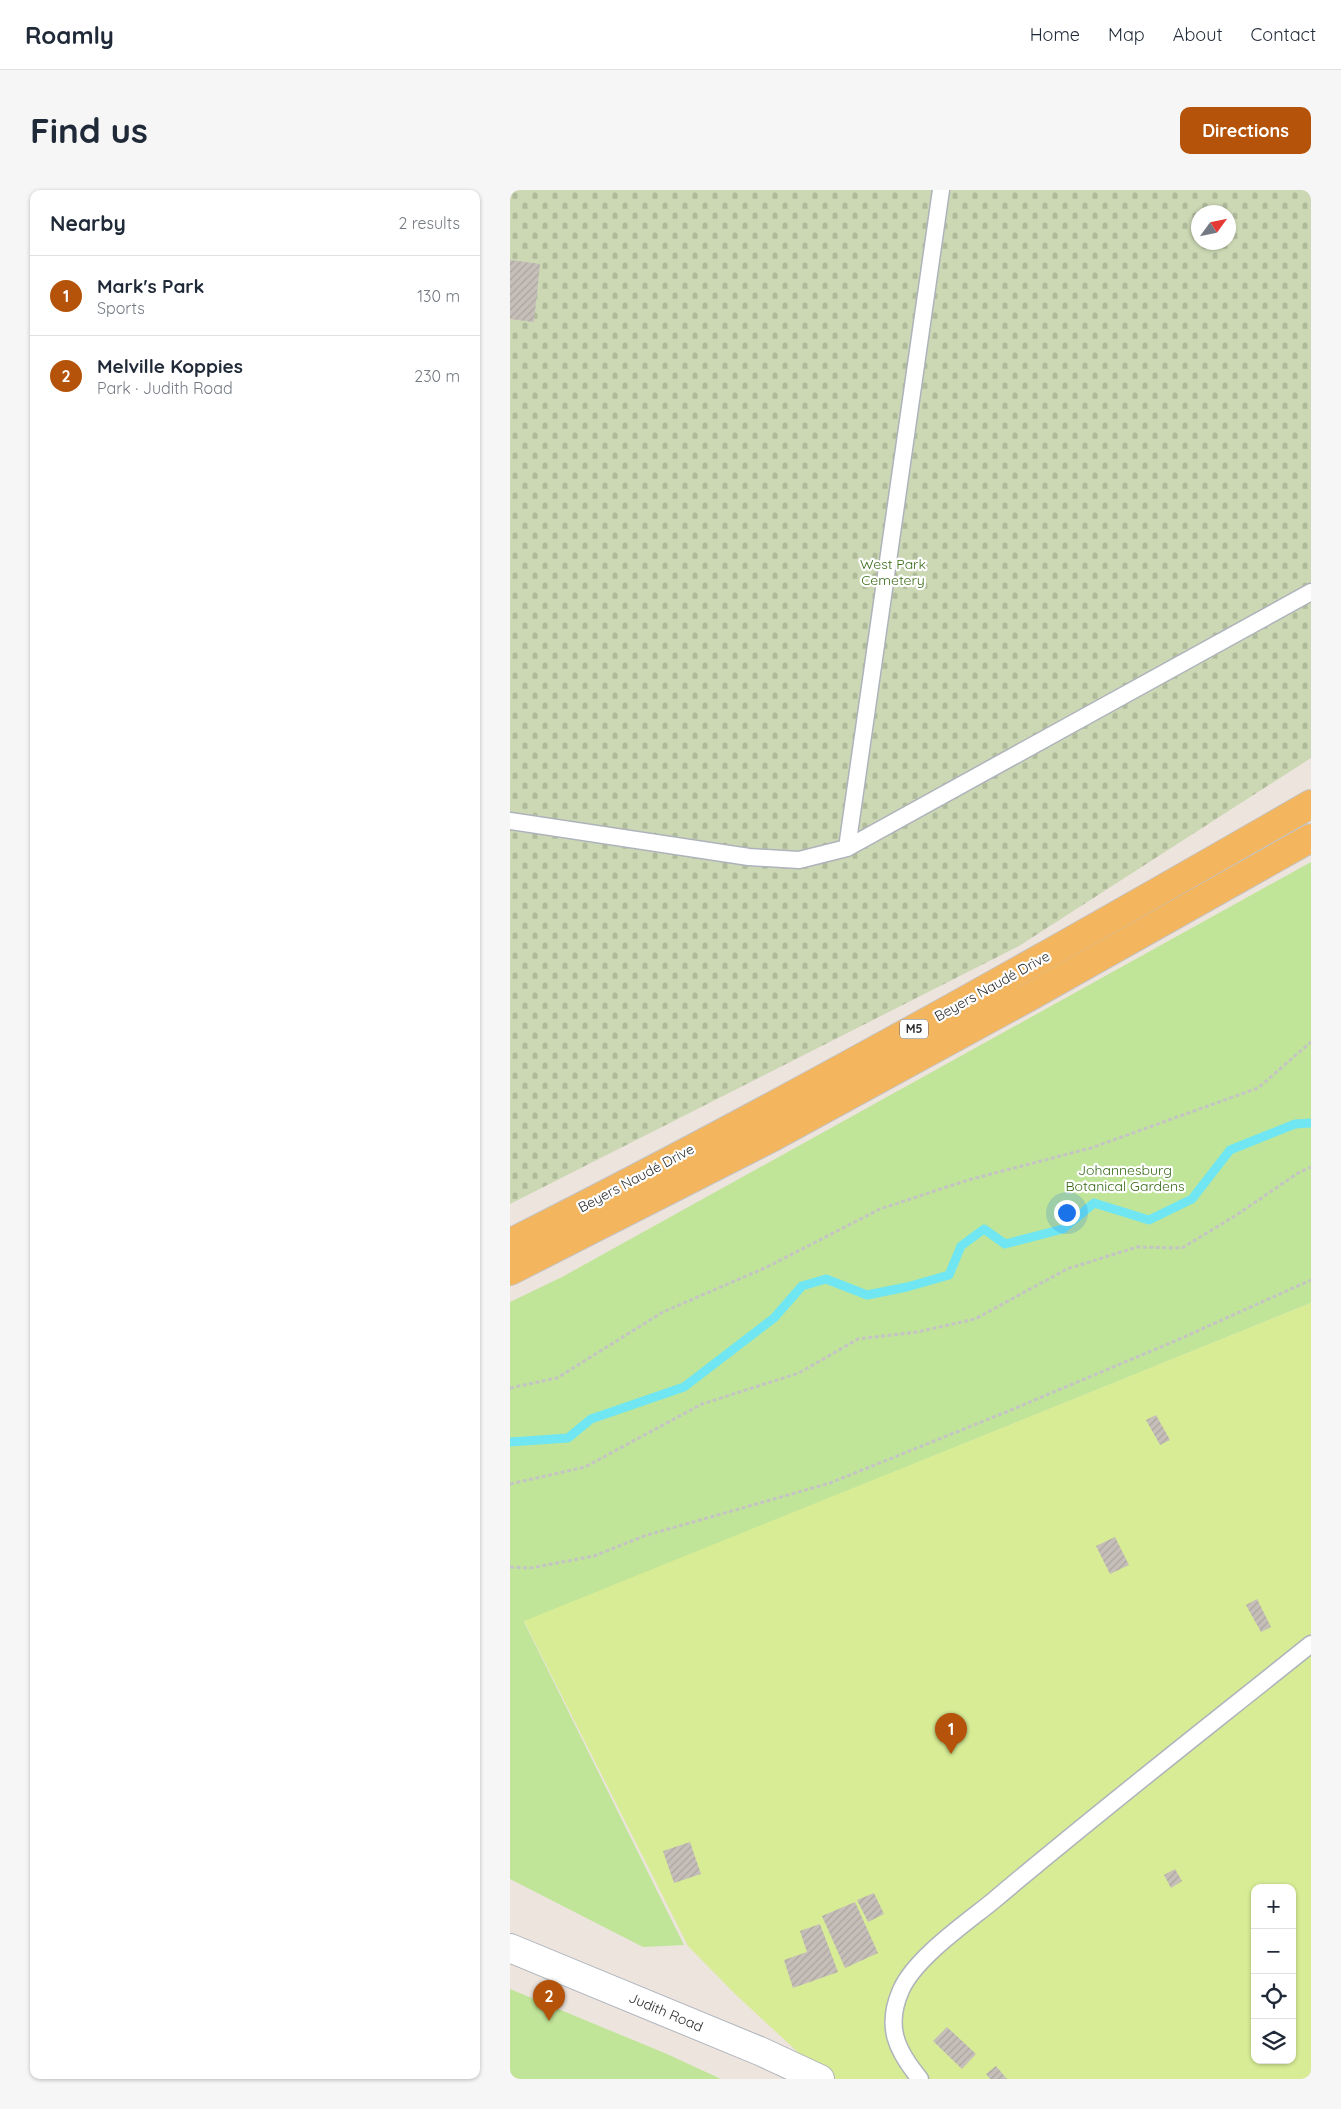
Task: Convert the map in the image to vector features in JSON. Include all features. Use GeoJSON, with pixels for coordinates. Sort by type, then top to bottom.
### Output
{"type":"FeatureCollection","features":[{"type":"Feature","properties":{"kind":"main road","name":"Beyers Naudé Drive"},"geometry":{"type":"LineString","coordinates":[[510,1243],[890,1043],[1091,931],[1311,804]]}},
{"type":"Feature","properties":{"kind":"main road","name":"Beyers Naudé Drive"},"geometry":{"type":"LineString","coordinates":[[510,1271],[771,1138],[1038,992],[1311,838]]}},
{"type":"Feature","properties":{"kind":"street","name":"Judith Road"},"geometry":{"type":"LineString","coordinates":[[510,1948],[762,2052],[820,2079]]}},
{"type":"Feature","properties":{"kind":"lane"},"geometry":{"type":"LineString","coordinates":[[847,848],[940,190]]}},
{"type":"Feature","properties":{"kind":"lane"},"geometry":{"type":"LineString","coordinates":[[510,821],[749,857],[799,860],[847,848],[1311,592]]}},
{"type":"Feature","properties":{"kind":"lane"},"geometry":{"type":"LineString","coordinates":[[920,2079],[904,2060],[895,2036],[893,2011],[902,1988],[921,1961],[1035,1865],[1311,1644]]}},
{"type":"Feature","properties":{"kind":"path"},"geometry":{"type":"LineString","coordinates":[[510,1388],[556,1378],[663,1312],[767,1267],[880,1209],[968,1180],[1091,1148],[1258,1088],[1311,1042]]}},
{"type":"Feature","properties":{"kind":"path"},"geometry":{"type":"LineString","coordinates":[[510,1484],[585,1467],[702,1404],[799,1373],[858,1339],[917,1332],[975,1319],[1067,1269],[1137,1247],[1182,1248],[1235,1216],[1298,1173],[1311,1167]]}},
{"type":"Feature","properties":{"kind":"path"},"geometry":{"type":"LineString","coordinates":[[510,1567],[530,1568],[594,1556],[644,1536],[830,1483],[1104,1371],[1311,1280]]}},
{"type":"Feature","properties":{"kind":"green space","name":"West Park Cemetery"},"geometry":{"type":"Polygon","coordinates":[[[510,190],[1311,190],[1311,758],[1019,946],[510,1204],[510,190]]]}},
{"type":"Feature","properties":{"kind":"green space","name":"Johannesburg Botanical Gardens"},"geometry":{"type":"Polygon","coordinates":[[[1311,862],[1311,1303],[524,1622],[684,1945],[643,1947],[510,1879],[510,1302],[562,1277],[1311,862]]]}},
{"type":"Feature","properties":{"kind":"green space"},"geometry":{"type":"Polygon","coordinates":[[[1311,1303],[1311,2079],[827,2079],[735,1994],[688,1946],[524,1621],[1311,1303]]]}},
{"type":"Feature","properties":{"kind":"green space"},"geometry":{"type":"Polygon","coordinates":[[[510,1989],[667,2054],[721,2079],[510,2079],[510,1989]]]}},
{"type":"Feature","properties":{"kind":"building"},"geometry":{"type":"Polygon","coordinates":[[[510,260],[540,264],[534,322],[510,319],[510,260]]]}},
{"type":"Feature","properties":{"kind":"building"},"geometry":{"type":"Polygon","coordinates":[[[1156,1415],[1170,1440],[1160,1445],[1146,1420],[1156,1415]]]}},
{"type":"Feature","properties":{"kind":"building"},"geometry":{"type":"Polygon","coordinates":[[[1115,1537],[1129,1565],[1110,1574],[1096,1546],[1115,1537]]]}},
{"type":"Feature","properties":{"kind":"building"},"geometry":{"type":"Polygon","coordinates":[[[1257,1599],[1271,1627],[1261,1632],[1246,1605],[1257,1599]]]}},
{"type":"Feature","properties":{"kind":"building"},"geometry":{"type":"Polygon","coordinates":[[[690,1842],[701,1874],[674,1883],[663,1851],[690,1842]]]}},
{"type":"Feature","properties":{"kind":"building"},"geometry":{"type":"Polygon","coordinates":[[[1175,1869],[1182,1881],[1171,1888],[1164,1875],[1175,1869]]]}},
{"type":"Feature","properties":{"kind":"building"},"geometry":{"type":"Polygon","coordinates":[[[874,1893],[884,1914],[868,1922],[857,1900],[874,1893]]]}},
{"type":"Feature","properties":{"kind":"building"},"geometry":{"type":"Polygon","coordinates":[[[855,1902],[878,1953],[845,1968],[822,1916],[855,1902]]]}},
{"type":"Feature","properties":{"kind":"building"},"geometry":{"type":"Polygon","coordinates":[[[820,1924],[838,1972],[793,1988],[784,1960],[807,1952],[800,1931],[820,1924]]]}},
{"type":"Feature","properties":{"kind":"building"},"geometry":{"type":"Polygon","coordinates":[[[947,2027],[976,2054],[962,2069],[933,2041],[947,2027]]]}},
{"type":"Feature","properties":{"kind":"building"},"geometry":{"type":"Polygon","coordinates":[[[996,2066],[1007,2079],[990,2079],[986,2074],[996,2066]]]}},
{"type":"Feature","properties":{"kind":"waterway"},"geometry":{"type":"LineString","coordinates":[[510,1442],[568,1438],[591,1419],[684,1387],[774,1318],[802,1286],[826,1279],[867,1295],[907,1287],[949,1275],[961,1246],[984,1229],[1005,1244],[1063,1229],[1094,1203],[1149,1220],[1192,1199],[1230,1150],[1295,1124],[1311,1123]]}},
{"type":"Feature","properties":{"kind":"place","name":"Mark's Park"},"geometry":{"type":"Point","coordinates":[951,1754]}},
{"type":"Feature","properties":{"kind":"place","name":"Melville Koppies"},"geometry":{"type":"Point","coordinates":[549,2021]}}]}
